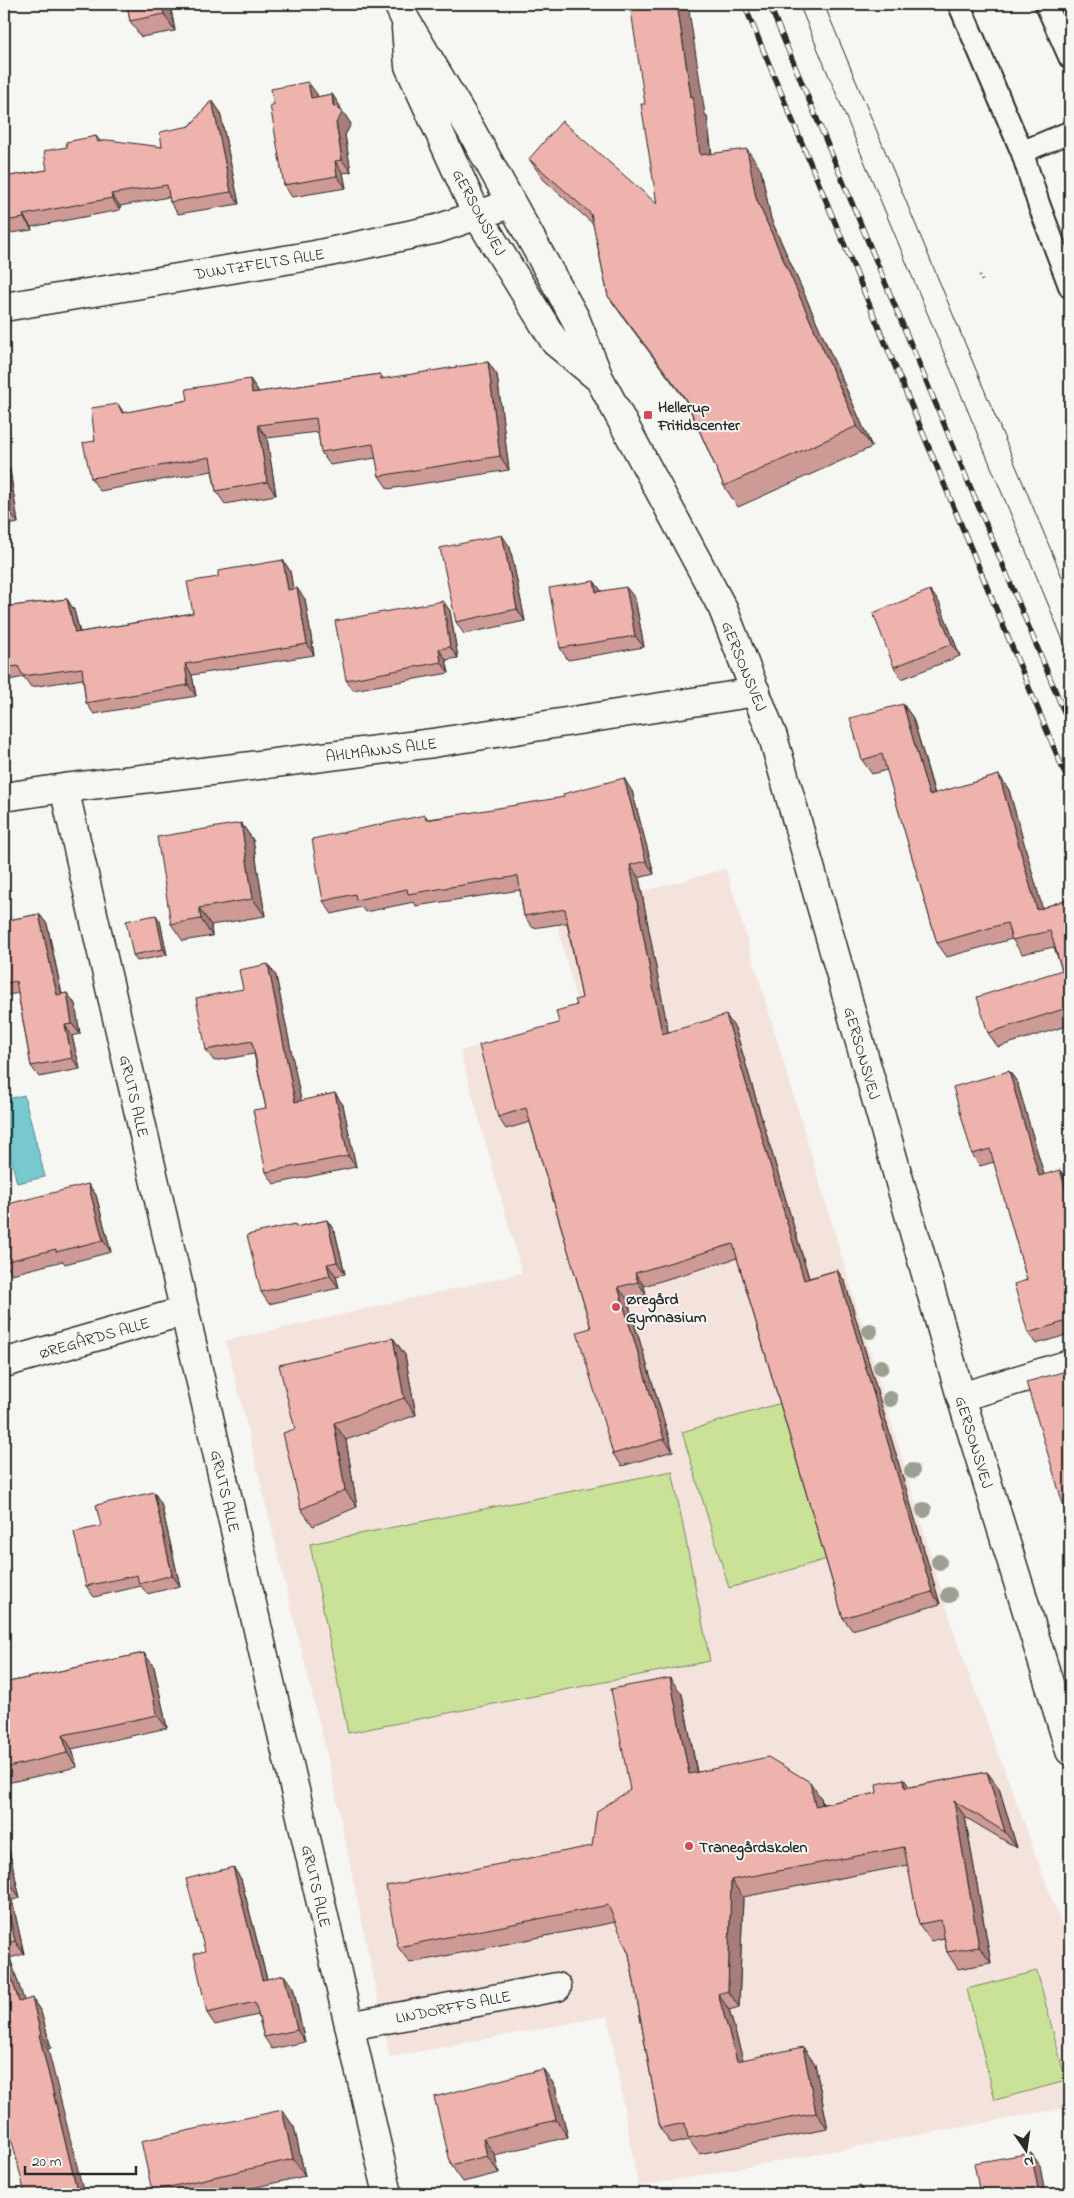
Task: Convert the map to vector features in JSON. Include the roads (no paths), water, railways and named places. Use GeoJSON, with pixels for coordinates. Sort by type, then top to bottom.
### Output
{"type":"FeatureCollection","features":[{"type":"Feature","properties":{"kind":"street","name":"GERSONSVEJ"},"geometry":{"type":"LineString","coordinates":[[402,13],[471,130],[510,204],[576,318],[600,378],[723,609],[756,692],[773,737],[961,1397],[1070,1751]]}},
{"type":"Feature","properties":{"kind":"street","name":"GERSONSVEJ"},"geometry":{"type":"LineString","coordinates":[[402,13],[410,66],[477,215],[555,342],[600,378]]}},
{"type":"Feature","properties":{"kind":"street","name":"DUNTZFELTS ALLE"},"geometry":{"type":"LineString","coordinates":[[4,307],[315,255],[437,229],[510,204]]}},
{"type":"Feature","properties":{"kind":"street","name":"AHLMANNS ALLE"},"geometry":{"type":"LineString","coordinates":[[4,797],[433,743],[756,692]]}},
{"type":"Feature","properties":{"kind":"street","name":"GRUTS ALLE"},"geometry":{"type":"LineString","coordinates":[[64,788],[388,2194]]}},
{"type":"Feature","properties":{"kind":"street","name":"ØREGÅRDS ALLE"},"geometry":{"type":"LineString","coordinates":[[4,1363],[185,1311]]}},
{"type":"Feature","properties":{"kind":"street"},"geometry":{"type":"LineString","coordinates":[[961,1397],[1070,1364]]}},
{"type":"Feature","properties":{"kind":"street","name":"LINDORFFS ALLE"},"geometry":{"type":"LineString","coordinates":[[349,2026],[557,1986]]}},
{"type":"Feature","properties":{"kind":"lane"},"geometry":{"type":"LineString","coordinates":[[959,4],[1022,152],[1039,206],[1070,287]]}},
{"type":"Feature","properties":{"kind":"lane"},"geometry":{"type":"LineString","coordinates":[[1046,4],[1070,58]]}},
{"type":"Feature","properties":{"kind":"lane"},"geometry":{"type":"LineString","coordinates":[[1022,152],[1070,132]]}},
{"type":"Feature","properties":{"kind":"water"},"geometry":{"type":"Polygon","coordinates":[[[24,1095],[45,1177],[17,1183],[4,1130],[4,1100],[24,1095]]]}},
{"type":"Feature","properties":{"kind":"tram line"},"geometry":{"type":"LineString","coordinates":[[799,4],[1070,657]]}},
{"type":"Feature","properties":{"kind":"tram line"},"geometry":{"type":"LineString","coordinates":[[824,4],[1070,596]]}},
{"type":"Feature","properties":{"kind":"railway"},"geometry":{"type":"LineString","coordinates":[[744,4],[1070,786]]}},
{"type":"Feature","properties":{"kind":"railway"},"geometry":{"type":"LineString","coordinates":[[769,4],[1070,726]]}},
{"type":"Feature","properties":{"kind":"place","name":"Hellerup Fritidscenter"},"geometry":{"type":"Point","coordinates":[648,415]}},
{"type":"Feature","properties":{"kind":"place","name":"Øregård Gymnasium"},"geometry":{"type":"Point","coordinates":[616,1307]}},
{"type":"Feature","properties":{"kind":"place","name":"Tranegårdskolen"},"geometry":{"type":"Point","coordinates":[689,1846]}}]}
